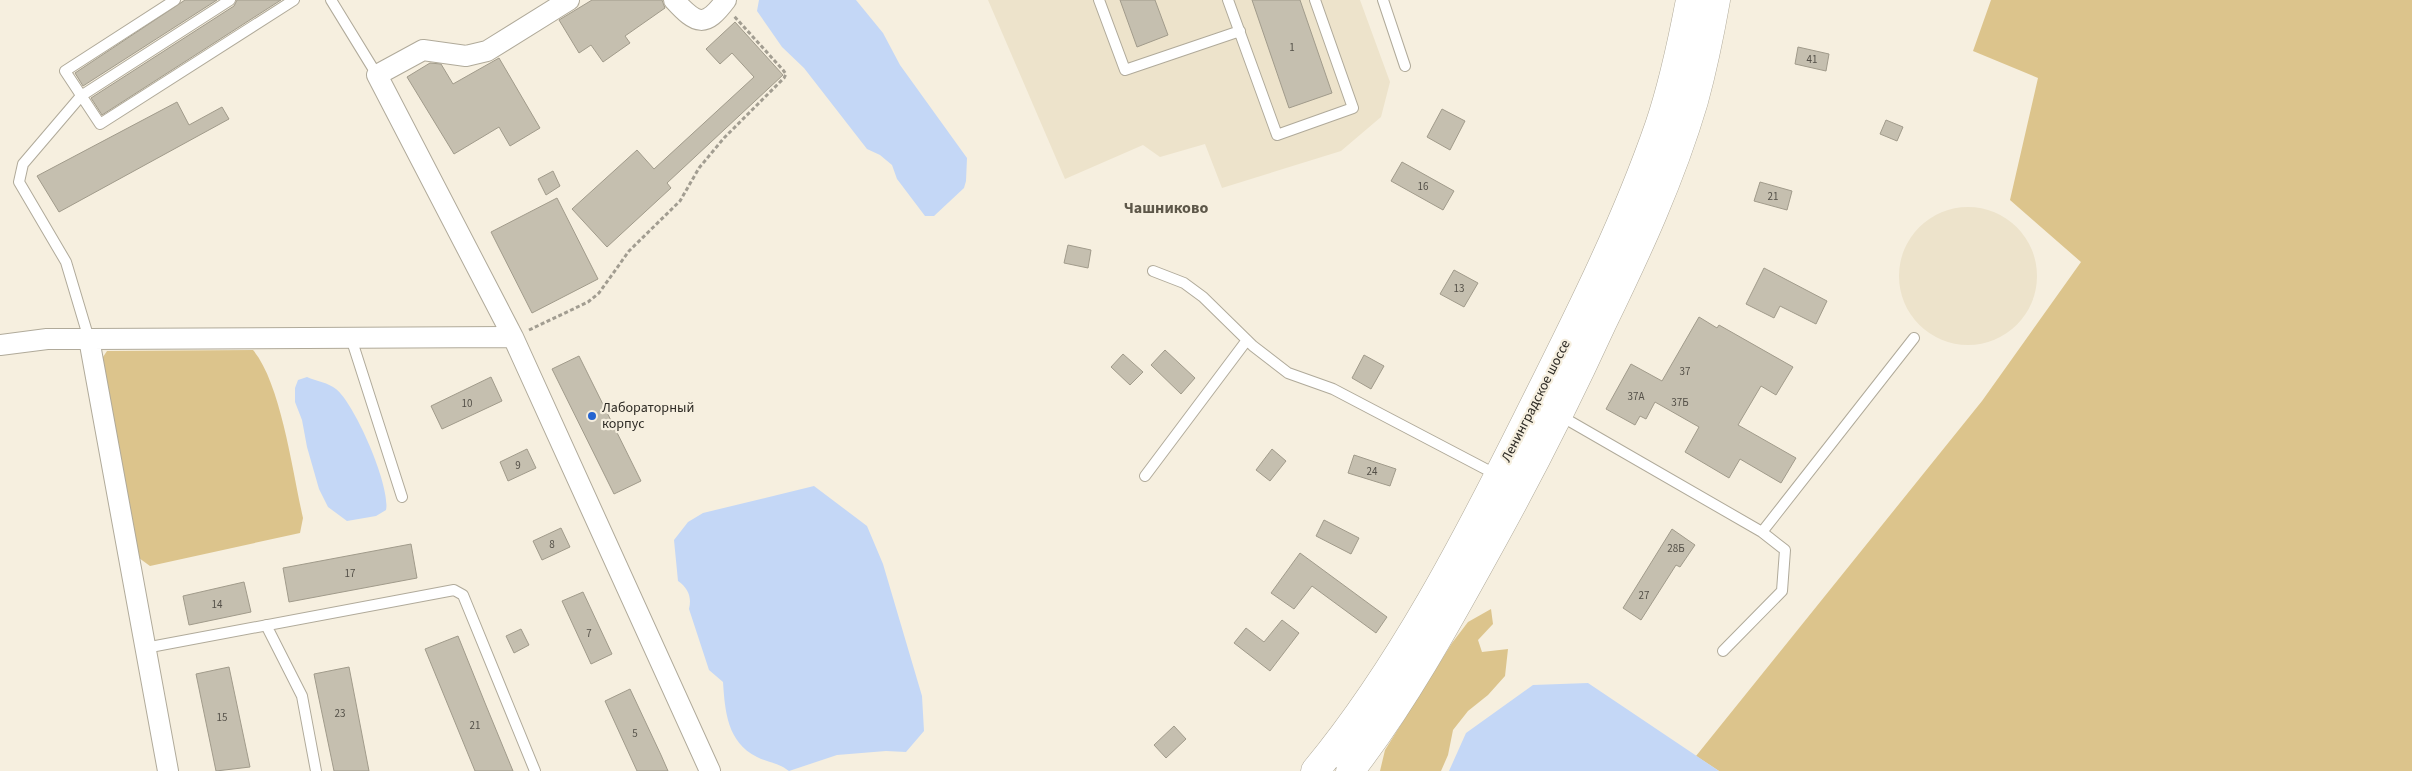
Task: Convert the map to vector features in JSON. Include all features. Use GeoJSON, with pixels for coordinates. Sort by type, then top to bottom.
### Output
{"type":"FeatureCollection","features":[{"type":"Feature","properties":{"kind":"highway","name":"Ленинградское шоссе"},"geometry":{"type":"LineString","coordinates":[[1315,771],[1349,727],[1408,637],[1498,476],[1609,250],[1646,162],[1669,94],[1690,0]]}},
{"type":"Feature","properties":{"kind":"highway","name":"Ленинградское шоссе"},"geometry":{"type":"LineString","coordinates":[[1350,771],[1397,704],[1471,580],[1558,415],[1655,211],[1693,104],[1716,0]]}},
{"type":"Feature","properties":{"kind":"street"},"geometry":{"type":"LineString","coordinates":[[570,0],[487,51],[466,56],[423,50],[377,75],[513,337],[710,771]]}},
{"type":"Feature","properties":{"kind":"street"},"geometry":{"type":"LineString","coordinates":[[674,0],[691,17],[700,21],[712,17],[725,2]]}},
{"type":"Feature","properties":{"kind":"street"},"geometry":{"type":"LineString","coordinates":[[0,345],[47,339],[513,337]]}},
{"type":"Feature","properties":{"kind":"street"},"geometry":{"type":"LineString","coordinates":[[89,339],[168,771]]}},
{"type":"Feature","properties":{"kind":"lane"},"geometry":{"type":"LineString","coordinates":[[175,0],[65,71],[100,124],[294,0]]}},
{"type":"Feature","properties":{"kind":"lane"},"geometry":{"type":"LineString","coordinates":[[89,339],[66,262],[19,182],[23,164],[81,96],[230,0]]}},
{"type":"Feature","properties":{"kind":"lane"},"geometry":{"type":"LineString","coordinates":[[331,0],[377,75]]}},
{"type":"Feature","properties":{"kind":"lane"},"geometry":{"type":"LineString","coordinates":[[1099,0],[1125,70],[1240,31]]}},
{"type":"Feature","properties":{"kind":"lane"},"geometry":{"type":"LineString","coordinates":[[1228,0],[1276,135],[1353,108],[1315,0]]}},
{"type":"Feature","properties":{"kind":"lane"},"geometry":{"type":"LineString","coordinates":[[1382,0],[1405,66]]}},
{"type":"Feature","properties":{"kind":"lane"},"geometry":{"type":"LineString","coordinates":[[1153,271],[1184,283],[1204,297],[1247,340],[1288,373],[1332,389],[1498,476]]}},
{"type":"Feature","properties":{"kind":"lane"},"geometry":{"type":"LineString","coordinates":[[351,338],[402,497]]}},
{"type":"Feature","properties":{"kind":"lane"},"geometry":{"type":"LineString","coordinates":[[1762,532],[1914,338]]}},
{"type":"Feature","properties":{"kind":"lane"},"geometry":{"type":"LineString","coordinates":[[1145,476],[1247,340]]}},
{"type":"Feature","properties":{"kind":"lane"},"geometry":{"type":"LineString","coordinates":[[1558,415],[1762,532],[1785,550],[1782,591],[1723,651]]}},
{"type":"Feature","properties":{"kind":"lane"},"geometry":{"type":"LineString","coordinates":[[145,648],[454,590],[462,594],[535,771]]}},
{"type":"Feature","properties":{"kind":"lane"},"geometry":{"type":"LineString","coordinates":[[266,625],[302,696],[316,771]]}},
{"type":"Feature","properties":{"kind":"path"},"geometry":{"type":"LineString","coordinates":[[513,337],[588,302],[600,293],[629,252],[680,200],[698,168],[724,138],[784,78],[786,74],[783,70],[725,2]]}},
{"type":"Feature","properties":{"kind":"shaded area"},"geometry":{"type":"Polygon","coordinates":[[[988,0],[1360,0],[1390,82],[1381,117],[1341,151],[1222,188],[1205,144],[1160,157],[1143,145],[1065,179],[988,0]]]}},
{"type":"Feature","properties":{"kind":"shaded area"},"geometry":{"type":"Polygon","coordinates":[[[1991,0],[2412,0],[2412,771],[1719,771],[1696,756],[1982,401],[2081,262],[2010,200],[2038,78],[1973,51],[1991,0]]]}},
{"type":"Feature","properties":{"kind":"shaded area"},"geometry":{"type":"Polygon","coordinates":[[[1968,207],[1994,212],[2017,227],[2032,250],[2037,276],[2032,302],[2017,325],[1994,340],[1968,345],[1942,340],[1919,325],[1904,302],[1899,276],[1904,250],[1919,227],[1942,212],[1968,207]]]}},
{"type":"Feature","properties":{"kind":"shaded area"},"geometry":{"type":"Polygon","coordinates":[[[253,350],[263,365],[271,384],[285,430],[303,518],[300,533],[150,566],[139,558],[101,360],[107,351],[253,350]]]}},
{"type":"Feature","properties":{"kind":"shaded area"},"geometry":{"type":"Polygon","coordinates":[[[1491,609],[1493,624],[1478,640],[1482,652],[1508,649],[1505,676],[1488,695],[1468,711],[1453,730],[1448,755],[1441,771],[1380,771],[1385,750],[1452,643],[1468,622],[1491,609]]]}},
{"type":"Feature","properties":{"kind":"water"},"geometry":{"type":"Polygon","coordinates":[[[759,0],[856,0],[883,33],[900,65],[967,158],[964,188],[934,216],[925,216],[897,179],[892,165],[880,155],[867,149],[804,68],[782,47],[757,11],[759,0]]]}},
{"type":"Feature","properties":{"kind":"water"},"geometry":{"type":"Polygon","coordinates":[[[307,377],[336,389],[353,411],[370,447],[383,484],[386,510],[376,516],[347,521],[328,507],[319,489],[307,447],[302,420],[295,402],[295,388],[298,380],[307,377]]]}},
{"type":"Feature","properties":{"kind":"water"},"geometry":{"type":"Polygon","coordinates":[[[814,486],[867,526],[883,564],[922,696],[924,731],[906,752],[886,751],[837,755],[789,771],[747,751],[734,734],[727,715],[723,682],[709,670],[689,609],[688,593],[678,581],[674,540],[688,522],[703,513],[814,486]]]}},
{"type":"Feature","properties":{"kind":"water"},"geometry":{"type":"Polygon","coordinates":[[[1588,683],[1719,771],[1449,771],[1466,733],[1533,685],[1588,683]]]}},
{"type":"Feature","properties":{"kind":"building"},"geometry":{"type":"Polygon","coordinates":[[[185,0],[217,0],[83,86],[75,73],[185,0]]]}},
{"type":"Feature","properties":{"kind":"building"},"geometry":{"type":"Polygon","coordinates":[[[237,0],[281,0],[102,115],[91,98],[234,6],[237,0]]]}},
{"type":"Feature","properties":{"kind":"building"},"geometry":{"type":"Polygon","coordinates":[[[592,0],[662,0],[665,8],[625,36],[630,43],[603,62],[591,45],[579,53],[559,20],[592,0]]]}},
{"type":"Feature","properties":{"kind":"building"},"geometry":{"type":"Polygon","coordinates":[[[1120,0],[1155,0],[1168,35],[1137,47],[1120,0]]]}},
{"type":"Feature","properties":{"kind":"building"},"geometry":{"type":"Polygon","coordinates":[[[1252,0],[1300,0],[1332,93],[1289,108],[1252,0]]]}},
{"type":"Feature","properties":{"kind":"building"},"geometry":{"type":"Polygon","coordinates":[[[735,22],[783,75],[667,183],[671,188],[607,247],[572,209],[637,150],[654,169],[754,77],[732,53],[720,64],[706,49],[735,22]]]}},
{"type":"Feature","properties":{"kind":"building"},"geometry":{"type":"Polygon","coordinates":[[[1798,47],[1829,54],[1826,71],[1795,64],[1798,47]]]}},
{"type":"Feature","properties":{"kind":"building"},"geometry":{"type":"Polygon","coordinates":[[[499,58],[540,128],[510,146],[499,127],[454,154],[407,77],[430,63],[441,64],[453,84],[499,58]]]}},
{"type":"Feature","properties":{"kind":"building"},"geometry":{"type":"Polygon","coordinates":[[[177,102],[189,125],[222,107],[229,119],[59,212],[37,176],[177,102]]]}},
{"type":"Feature","properties":{"kind":"building"},"geometry":{"type":"Polygon","coordinates":[[[1442,109],[1465,121],[1450,150],[1427,137],[1442,109]]]}},
{"type":"Feature","properties":{"kind":"building"},"geometry":{"type":"Polygon","coordinates":[[[1886,120],[1903,127],[1897,141],[1880,134],[1886,120]]]}},
{"type":"Feature","properties":{"kind":"building"},"geometry":{"type":"Polygon","coordinates":[[[1402,162],[1454,191],[1443,210],[1391,181],[1402,162]]]}},
{"type":"Feature","properties":{"kind":"building"},"geometry":{"type":"Polygon","coordinates":[[[553,171],[560,186],[546,195],[538,179],[553,171]]]}},
{"type":"Feature","properties":{"kind":"building"},"geometry":{"type":"Polygon","coordinates":[[[1760,182],[1792,191],[1787,210],[1754,201],[1760,182]]]}},
{"type":"Feature","properties":{"kind":"building"},"geometry":{"type":"Polygon","coordinates":[[[557,198],[598,279],[532,313],[491,232],[557,198]]]}},
{"type":"Feature","properties":{"kind":"building"},"geometry":{"type":"Polygon","coordinates":[[[1068,245],[1091,250],[1088,268],[1064,263],[1068,245]]]}},
{"type":"Feature","properties":{"kind":"building"},"geometry":{"type":"Polygon","coordinates":[[[1764,268],[1827,301],[1816,324],[1780,306],[1774,318],[1746,304],[1764,268]]]}},
{"type":"Feature","properties":{"kind":"building"},"geometry":{"type":"Polygon","coordinates":[[[1454,270],[1478,283],[1464,307],[1440,294],[1454,270]]]}},
{"type":"Feature","properties":{"kind":"building"},"geometry":{"type":"Polygon","coordinates":[[[1699,317],[1717,328],[1719,325],[1793,367],[1776,395],[1761,386],[1738,425],[1796,458],[1781,483],[1740,459],[1729,478],[1685,452],[1699,427],[1655,402],[1646,419],[1640,416],[1635,425],[1606,409],[1631,364],[1662,381],[1699,317]]]}},
{"type":"Feature","properties":{"kind":"building"},"geometry":{"type":"Polygon","coordinates":[[[1165,350],[1195,378],[1181,394],[1151,365],[1165,350]]]}},
{"type":"Feature","properties":{"kind":"building"},"geometry":{"type":"Polygon","coordinates":[[[1123,354],[1143,372],[1130,385],[1111,367],[1123,354]]]}},
{"type":"Feature","properties":{"kind":"building"},"geometry":{"type":"Polygon","coordinates":[[[1364,355],[1384,366],[1371,389],[1352,378],[1364,355]]]}},
{"type":"Feature","properties":{"kind":"building","name":"Лабораторный корпус"},"geometry":{"type":"Polygon","coordinates":[[[579,356],[641,481],[614,494],[552,369],[579,356]]]}},
{"type":"Feature","properties":{"kind":"building"},"geometry":{"type":"Polygon","coordinates":[[[491,377],[502,401],[442,429],[431,406],[491,377]]]}},
{"type":"Feature","properties":{"kind":"building"},"geometry":{"type":"Polygon","coordinates":[[[527,449],[536,468],[508,481],[500,462],[527,449]]]}},
{"type":"Feature","properties":{"kind":"building"},"geometry":{"type":"Polygon","coordinates":[[[1272,449],[1286,461],[1270,481],[1256,470],[1272,449]]]}},
{"type":"Feature","properties":{"kind":"building"},"geometry":{"type":"Polygon","coordinates":[[[1354,455],[1396,469],[1390,486],[1348,473],[1354,455]]]}},
{"type":"Feature","properties":{"kind":"building"},"geometry":{"type":"Polygon","coordinates":[[[1324,520],[1359,538],[1351,554],[1316,536],[1324,520]]]}},
{"type":"Feature","properties":{"kind":"building"},"geometry":{"type":"Polygon","coordinates":[[[561,528],[570,547],[542,560],[533,541],[561,528]]]}},
{"type":"Feature","properties":{"kind":"building"},"geometry":{"type":"Polygon","coordinates":[[[1672,529],[1695,545],[1680,567],[1676,565],[1641,620],[1623,608],[1672,529]]]}},
{"type":"Feature","properties":{"kind":"building"},"geometry":{"type":"Polygon","coordinates":[[[411,544],[417,578],[289,602],[283,568],[411,544]]]}},
{"type":"Feature","properties":{"kind":"building"},"geometry":{"type":"Polygon","coordinates":[[[1300,553],[1387,617],[1376,633],[1312,586],[1294,609],[1271,593],[1300,553]]]}},
{"type":"Feature","properties":{"kind":"building"},"geometry":{"type":"Polygon","coordinates":[[[244,582],[251,612],[189,625],[183,596],[244,582]]]}},
{"type":"Feature","properties":{"kind":"building"},"geometry":{"type":"Polygon","coordinates":[[[583,592],[612,654],[591,664],[562,601],[583,592]]]}},
{"type":"Feature","properties":{"kind":"building"},"geometry":{"type":"Polygon","coordinates":[[[1282,620],[1299,633],[1270,671],[1234,643],[1246,628],[1264,642],[1282,620]]]}},
{"type":"Feature","properties":{"kind":"building"},"geometry":{"type":"Polygon","coordinates":[[[521,629],[529,645],[514,653],[506,636],[521,629]]]}},
{"type":"Feature","properties":{"kind":"building"},"geometry":{"type":"Polygon","coordinates":[[[458,636],[513,771],[475,771],[425,649],[458,636]]]}},
{"type":"Feature","properties":{"kind":"building"},"geometry":{"type":"Polygon","coordinates":[[[229,667],[250,767],[216,771],[196,674],[229,667]]]}},
{"type":"Feature","properties":{"kind":"building"},"geometry":{"type":"Polygon","coordinates":[[[349,667],[369,771],[334,771],[314,674],[349,667]]]}},
{"type":"Feature","properties":{"kind":"building"},"geometry":{"type":"Polygon","coordinates":[[[630,689],[668,771],[637,771],[605,701],[630,689]]]}},
{"type":"Feature","properties":{"kind":"building"},"geometry":{"type":"Polygon","coordinates":[[[1174,726],[1186,739],[1166,758],[1154,745],[1174,726]]]}},
{"type":"Feature","properties":{"kind":"place","name":"Лабораторный корпус"},"geometry":{"type":"Point","coordinates":[592,416]}},
{"type":"Feature","properties":{"kind":"district","name":"Чашниково"},"geometry":{"type":"Point","coordinates":[1166,208]}}]}
